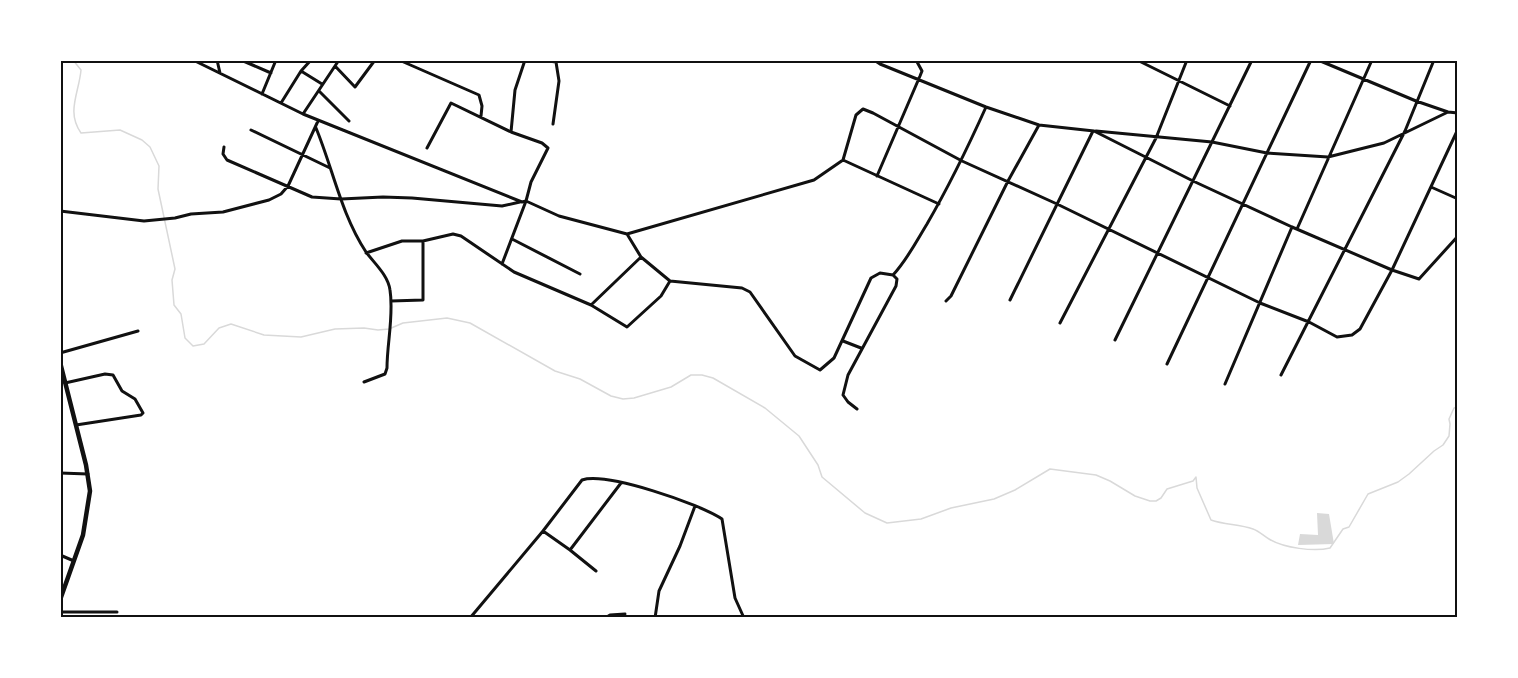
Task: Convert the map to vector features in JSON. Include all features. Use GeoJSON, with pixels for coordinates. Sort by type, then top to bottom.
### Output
{"type":"FeatureCollection","features":[{"type":"Feature","properties":{"kind":"main road"},"geometry":{"type":"LineString","coordinates":[[60,362],[88,474],[90,491],[88,512],[60,600]]}},
{"type":"Feature","properties":{"kind":"street"},"geometry":{"type":"LineString","coordinates":[[193,60],[318,121],[559,216],[627,234],[814,180],[843,160],[856,115],[863,109],[962,161],[1057,204],[1260,303],[1309,322],[1334,336],[1344,338],[1360,329],[1392,270],[1458,129]]}},
{"type":"Feature","properties":{"kind":"street"},"geometry":{"type":"LineString","coordinates":[[217,60],[220,73]]}},
{"type":"Feature","properties":{"kind":"street"},"geometry":{"type":"LineString","coordinates":[[241,60],[271,73]]}},
{"type":"Feature","properties":{"kind":"street"},"geometry":{"type":"LineString","coordinates":[[262,94],[276,60]]}},
{"type":"Feature","properties":{"kind":"street"},"geometry":{"type":"LineString","coordinates":[[281,103],[301,71],[311,60]]}},
{"type":"Feature","properties":{"kind":"street"},"geometry":{"type":"LineString","coordinates":[[303,114],[339,60]]}},
{"type":"Feature","properties":{"kind":"street"},"geometry":{"type":"LineString","coordinates":[[335,66],[355,87],[375,60]]}},
{"type":"Feature","properties":{"kind":"street"},"geometry":{"type":"LineString","coordinates":[[399,60],[479,95],[482,106],[481,117]]}},
{"type":"Feature","properties":{"kind":"street"},"geometry":{"type":"LineString","coordinates":[[511,132],[515,90],[525,60]]}},
{"type":"Feature","properties":{"kind":"street"},"geometry":{"type":"LineString","coordinates":[[542,60],[557,61],[559,81],[553,124]]}},
{"type":"Feature","properties":{"kind":"street"},"geometry":{"type":"LineString","coordinates":[[874,60],[919,81],[1039,125],[1212,142],[1268,153],[1328,157],[1384,143],[1448,112]]}},
{"type":"Feature","properties":{"kind":"street"},"geometry":{"type":"LineString","coordinates":[[877,176],[919,81],[922,71],[915,60]]}},
{"type":"Feature","properties":{"kind":"street"},"geometry":{"type":"LineString","coordinates":[[1137,60],[1230,106]]}},
{"type":"Feature","properties":{"kind":"street"},"geometry":{"type":"LineString","coordinates":[[1060,323],[1155,138],[1187,60]]}},
{"type":"Feature","properties":{"kind":"street"},"geometry":{"type":"LineString","coordinates":[[1115,340],[1252,60]]}},
{"type":"Feature","properties":{"kind":"street"},"geometry":{"type":"LineString","coordinates":[[1167,364],[1311,60]]}},
{"type":"Feature","properties":{"kind":"street"},"geometry":{"type":"LineString","coordinates":[[1318,60],[1416,101],[1458,113]]}},
{"type":"Feature","properties":{"kind":"street"},"geometry":{"type":"LineString","coordinates":[[1297,230],[1372,60]]}},
{"type":"Feature","properties":{"kind":"street"},"geometry":{"type":"LineString","coordinates":[[1281,375],[1405,131],[1434,60]]}},
{"type":"Feature","properties":{"kind":"street"},"geometry":{"type":"LineString","coordinates":[[301,71],[323,84]]}},
{"type":"Feature","properties":{"kind":"street"},"geometry":{"type":"LineString","coordinates":[[319,91],[349,121]]}},
{"type":"Feature","properties":{"kind":"street"},"geometry":{"type":"LineString","coordinates":[[427,148],[451,103],[511,132],[542,143],[548,148],[531,182],[502,264]]}},
{"type":"Feature","properties":{"kind":"street"},"geometry":{"type":"LineString","coordinates":[[893,275],[904,262],[939,204],[962,161],[986,107]]}},
{"type":"Feature","properties":{"kind":"street"},"geometry":{"type":"LineString","coordinates":[[60,211],[135,220],[175,218],[191,214],[215,213],[269,200],[281,194],[288,186],[318,121]]}},
{"type":"Feature","properties":{"kind":"street"},"geometry":{"type":"LineString","coordinates":[[945,301],[951,296],[1008,181],[1039,125]]}},
{"type":"Feature","properties":{"kind":"street"},"geometry":{"type":"LineString","coordinates":[[315,127],[347,217],[366,253],[390,287],[387,368],[385,374],[364,381]]}},
{"type":"Feature","properties":{"kind":"street"},"geometry":{"type":"LineString","coordinates":[[251,130],[330,168]]}},
{"type":"Feature","properties":{"kind":"street"},"geometry":{"type":"LineString","coordinates":[[1094,131],[1297,230],[1419,279],[1458,236]]}},
{"type":"Feature","properties":{"kind":"street"},"geometry":{"type":"LineString","coordinates":[[1010,300],[1094,131]]}},
{"type":"Feature","properties":{"kind":"street"},"geometry":{"type":"LineString","coordinates":[[224,147],[223,154],[227,159],[312,197],[341,199],[383,196],[502,206],[524,201]]}},
{"type":"Feature","properties":{"kind":"street"},"geometry":{"type":"LineString","coordinates":[[843,160],[939,204]]}},
{"type":"Feature","properties":{"kind":"street"},"geometry":{"type":"LineString","coordinates":[[1431,188],[1458,199]]}},
{"type":"Feature","properties":{"kind":"street"},"geometry":{"type":"LineString","coordinates":[[1225,384],[1292,227]]}},
{"type":"Feature","properties":{"kind":"street"},"geometry":{"type":"LineString","coordinates":[[366,253],[402,241],[423,241],[453,234],[461,236],[502,264],[567,296],[591,305],[627,327],[661,296],[670,281]]}},
{"type":"Feature","properties":{"kind":"street"},"geometry":{"type":"LineString","coordinates":[[627,234],[641,257],[670,281],[746,289],[755,298],[795,356],[820,370],[834,358],[871,279],[879,273],[893,275],[897,279],[896,286],[848,375],[843,395],[857,409]]}},
{"type":"Feature","properties":{"kind":"street"},"geometry":{"type":"LineString","coordinates":[[512,239],[580,274]]}},
{"type":"Feature","properties":{"kind":"street"},"geometry":{"type":"LineString","coordinates":[[391,301],[423,300],[423,241]]}},
{"type":"Feature","properties":{"kind":"street"},"geometry":{"type":"LineString","coordinates":[[591,305],[641,257]]}},
{"type":"Feature","properties":{"kind":"street"},"geometry":{"type":"LineString","coordinates":[[60,353],[138,331]]}},
{"type":"Feature","properties":{"kind":"street"},"geometry":{"type":"LineString","coordinates":[[843,341],[861,349]]}},
{"type":"Feature","properties":{"kind":"street"},"geometry":{"type":"LineString","coordinates":[[65,383],[105,374],[113,375],[122,391],[135,399],[143,413],[121,419],[76,425]]}},
{"type":"Feature","properties":{"kind":"street"},"geometry":{"type":"LineString","coordinates":[[60,473],[88,474]]}},
{"type":"Feature","properties":{"kind":"street"},"geometry":{"type":"LineString","coordinates":[[470,618],[543,531],[582,480],[597,479],[672,496],[722,519],[735,598],[744,618]]}},
{"type":"Feature","properties":{"kind":"street"},"geometry":{"type":"LineString","coordinates":[[570,550],[621,483]]}},
{"type":"Feature","properties":{"kind":"street"},"geometry":{"type":"LineString","coordinates":[[655,618],[659,591],[695,506]]}},
{"type":"Feature","properties":{"kind":"street"},"geometry":{"type":"LineString","coordinates":[[543,531],[596,572]]}},
{"type":"Feature","properties":{"kind":"street"},"geometry":{"type":"LineString","coordinates":[[60,555],[74,561]]}},
{"type":"Feature","properties":{"kind":"street"},"geometry":{"type":"LineString","coordinates":[[60,612],[117,612]]}},
{"type":"Feature","properties":{"kind":"street"},"geometry":{"type":"LineString","coordinates":[[604,618],[610,615],[625,614]]}},
{"type":"Feature","properties":{"kind":"shaded area"},"geometry":{"type":"Polygon","coordinates":[[[1317,513],[1329,514],[1334,544],[1298,545],[1300,534],[1318,535],[1317,513]]]}},
{"type":"Feature","properties":{"kind":"waterway"},"geometry":{"type":"LineString","coordinates":[[73,60],[81,70],[74,110],[74,118],[81,133],[120,130],[142,140],[150,147],[159,166],[158,189],[175,269],[172,280],[174,305],[181,314],[185,338],[193,346],[204,344],[219,328],[231,324],[264,335],[301,337],[335,329],[389,329],[403,323],[447,318],[470,323],[555,371],[580,379],[611,396],[623,399],[671,387],[691,375],[702,375],[713,378],[765,408],[799,436],[818,465],[822,477],[865,513],[887,523],[921,519],[951,508],[994,499],[1015,490],[1050,469],[1096,475],[1135,496],[1150,501],[1156,501],[1167,489],[1193,481],[1196,477],[1197,488],[1211,520],[1253,529],[1275,542],[1291,547],[1316,550],[1330,548],[1343,529],[1349,527],[1368,494],[1398,482],[1443,445],[1449,436],[1449,419],[1454,408],[1458,407]]}}]}
